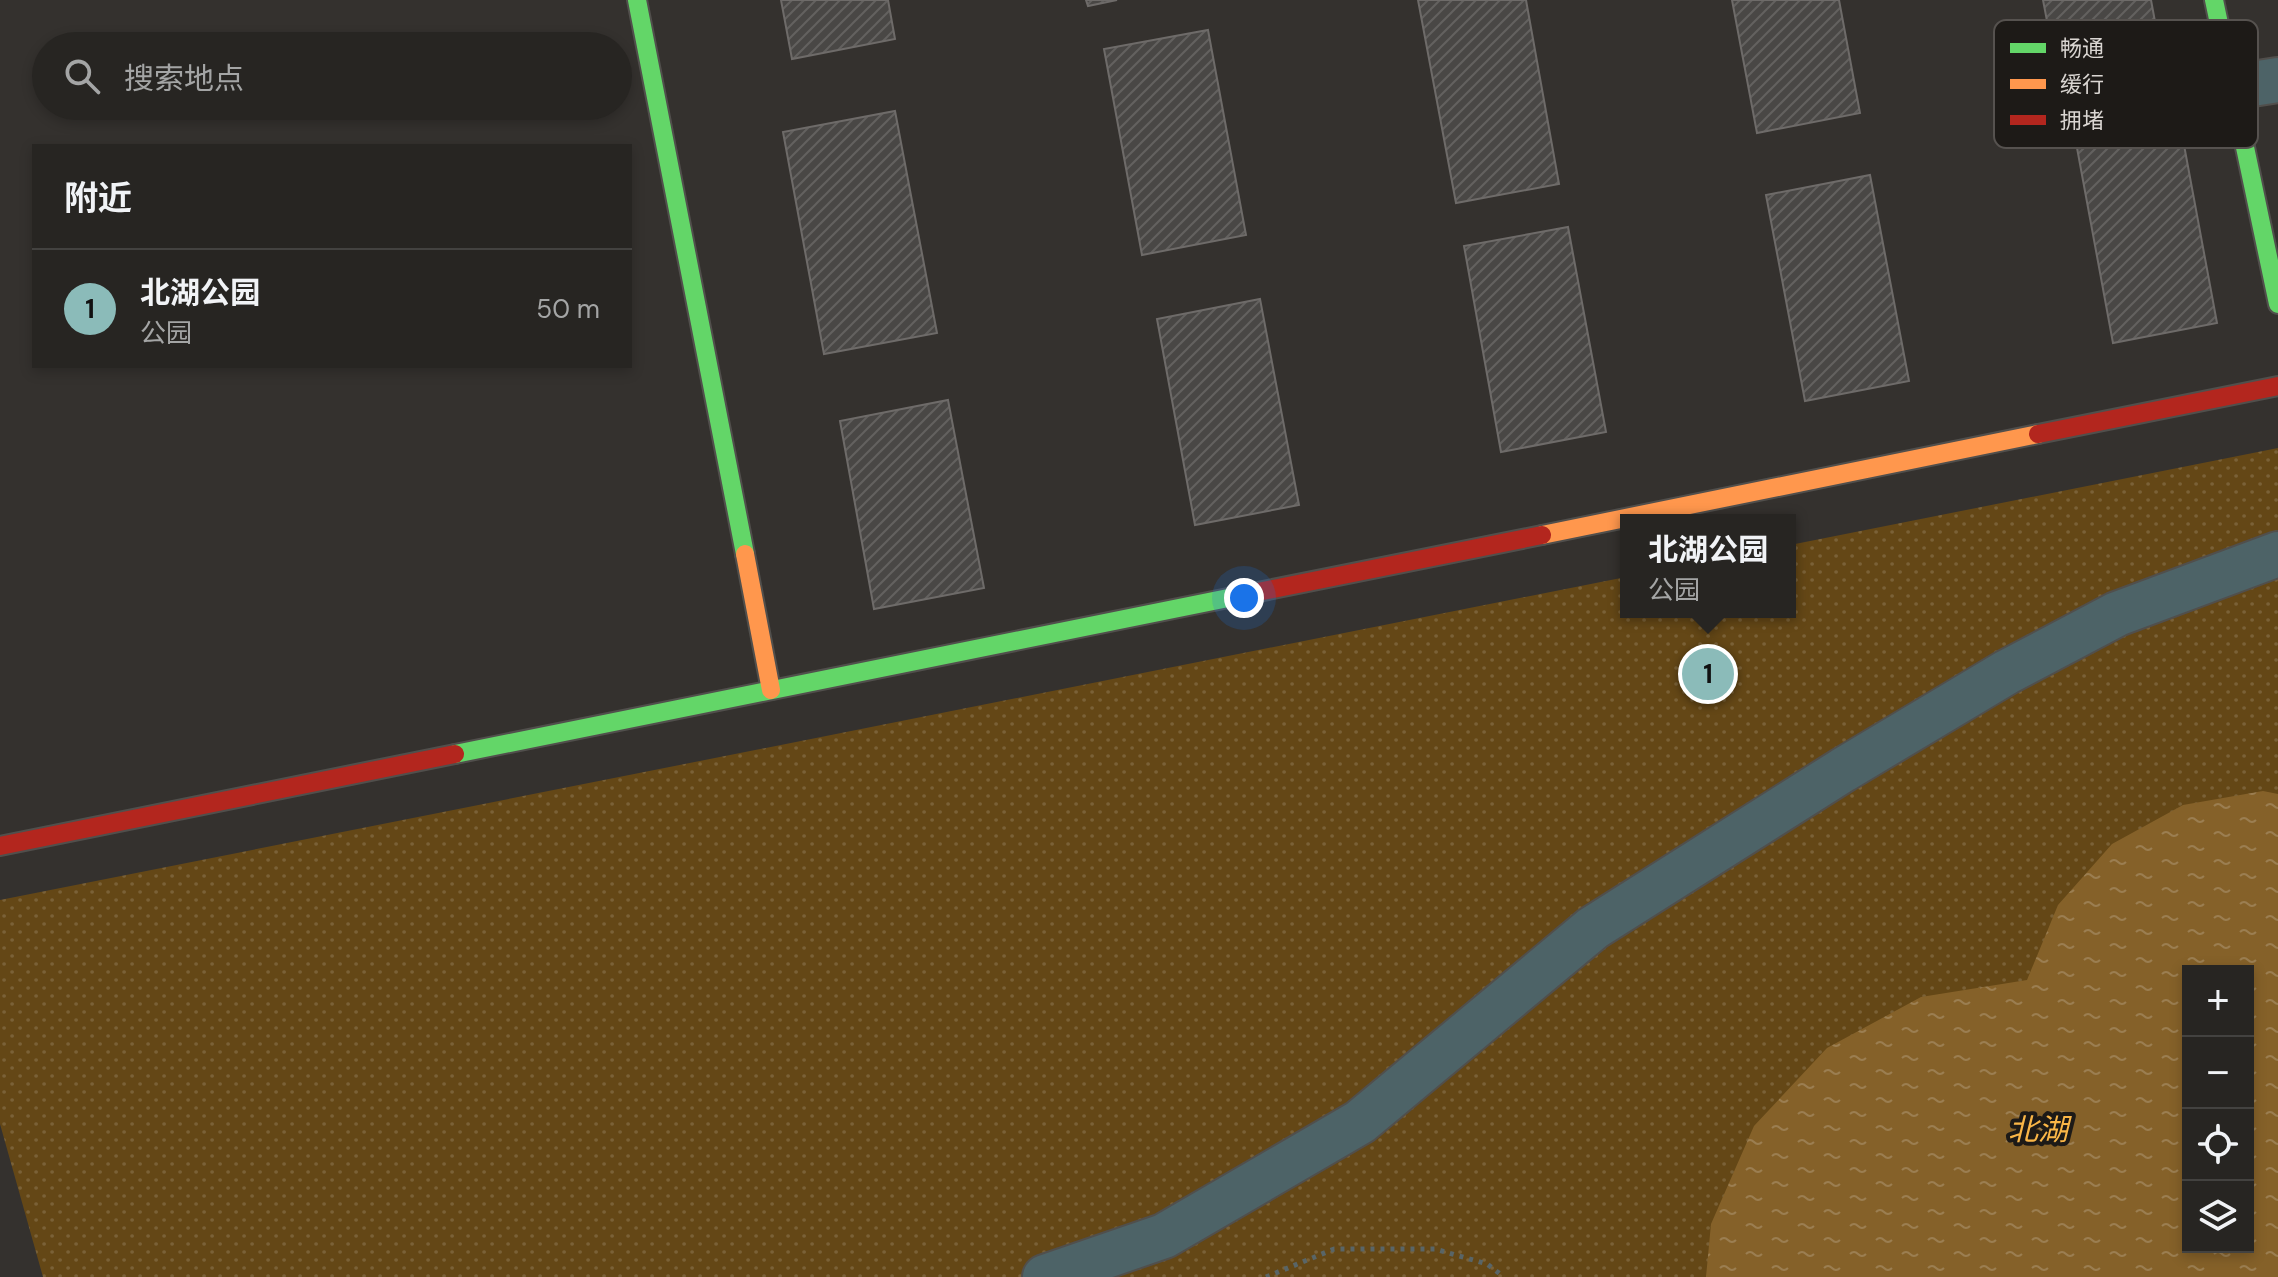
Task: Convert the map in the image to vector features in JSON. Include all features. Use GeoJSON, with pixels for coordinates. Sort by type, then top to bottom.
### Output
{"type":"FeatureCollection","features":[{"type":"Feature","properties":{"kind":"street"},"geometry":{"type":"LineString","coordinates":[[637,0],[771,690]]}},
{"type":"Feature","properties":{"kind":"street"},"geometry":{"type":"LineString","coordinates":[[2214,0],[2218,20]]}},
{"type":"Feature","properties":{"kind":"street"},"geometry":{"type":"LineString","coordinates":[[2258,83],[2278,80]]}},
{"type":"Feature","properties":{"kind":"street"},"geometry":{"type":"LineString","coordinates":[[2246,148],[2278,304]]}},
{"type":"Feature","properties":{"kind":"street"},"geometry":{"type":"LineString","coordinates":[[1643,514],[2278,386]]}},
{"type":"Feature","properties":{"kind":"street"},"geometry":{"type":"LineString","coordinates":[[0,846],[1620,519]]}},
{"type":"Feature","properties":{"kind":"street"},"geometry":{"type":"LineString","coordinates":[[1045,1277],[1164,1236],[1360,1122],[1593,928],[1843,770],[1993,680],[2117,614],[2278,554]]}},
{"type":"Feature","properties":{"kind":"path"},"geometry":{"type":"LineString","coordinates":[[1266,1277],[1334,1249],[1435,1249],[1487,1264],[1504,1277]]}},
{"type":"Feature","properties":{"kind":"shaded area"},"geometry":{"type":"Polygon","coordinates":[[[2278,448],[2278,1277],[43,1277],[0,1124],[0,900],[1620,578],[1620,618],[1796,618],[1796,544],[2278,448]]]}},
{"type":"Feature","properties":{"kind":"water","name":"北湖"},"geometry":{"type":"Polygon","coordinates":[[[2263,791],[2278,794],[2278,1277],[1706,1277],[1711,1224],[1754,1126],[1827,1048],[1921,997],[2027,980],[2058,905],[2112,844],[2183,805],[2263,791]]]}},
{"type":"Feature","properties":{"kind":"building"},"geometry":{"type":"Polygon","coordinates":[[[781,0],[888,0],[895,39],[792,59],[781,0]]]}},
{"type":"Feature","properties":{"kind":"building"},"geometry":{"type":"Polygon","coordinates":[[[1086,0],[1117,0],[1088,6],[1086,0]]]}},
{"type":"Feature","properties":{"kind":"building"},"geometry":{"type":"Polygon","coordinates":[[[1418,0],[1526,0],[1559,184],[1456,203],[1418,0]]]}},
{"type":"Feature","properties":{"kind":"building"},"geometry":{"type":"Polygon","coordinates":[[[1732,0],[1839,0],[1860,113],[1757,133],[1732,0]]]}},
{"type":"Feature","properties":{"kind":"building"},"geometry":{"type":"Polygon","coordinates":[[[2043,0],[2151,0],[2155,20],[2047,20],[2043,0]]]}},
{"type":"Feature","properties":{"kind":"building"},"geometry":{"type":"Polygon","coordinates":[[[1208,30],[1246,235],[1142,255],[1104,49],[1208,30]]]}},
{"type":"Feature","properties":{"kind":"building"},"geometry":{"type":"Polygon","coordinates":[[[895,111],[937,333],[824,354],[783,132],[895,111]]]}},
{"type":"Feature","properties":{"kind":"building"},"geometry":{"type":"Polygon","coordinates":[[[2077,148],[2185,148],[2217,323],[2113,343],[2077,148]]]}},
{"type":"Feature","properties":{"kind":"building"},"geometry":{"type":"Polygon","coordinates":[[[1870,175],[1909,381],[1805,401],[1766,195],[1870,175]]]}},
{"type":"Feature","properties":{"kind":"building"},"geometry":{"type":"Polygon","coordinates":[[[1568,227],[1606,432],[1501,452],[1464,246],[1568,227]]]}},
{"type":"Feature","properties":{"kind":"building"},"geometry":{"type":"Polygon","coordinates":[[[1260,299],[1299,505],[1195,525],[1157,319],[1260,299]]]}},
{"type":"Feature","properties":{"kind":"building"},"geometry":{"type":"Polygon","coordinates":[[[948,400],[984,588],[874,609],[840,421],[948,400]]]}},
{"type":"Feature","properties":{"kind":"traffic: fast"},"geometry":{"type":"LineString","coordinates":[[637,0],[745,554]]}},
{"type":"Feature","properties":{"kind":"traffic: fast"},"geometry":{"type":"LineString","coordinates":[[2214,0],[2218,20]]}},
{"type":"Feature","properties":{"kind":"traffic: fast"},"geometry":{"type":"LineString","coordinates":[[2245,148],[2278,304]]}},
{"type":"Feature","properties":{"kind":"traffic: fast"},"geometry":{"type":"LineString","coordinates":[[455,754],[1248,594]]}},
{"type":"Feature","properties":{"kind":"traffic: slow"},"geometry":{"type":"LineString","coordinates":[[1645,514],[2038,434]]}},
{"type":"Feature","properties":{"kind":"traffic: slow"},"geometry":{"type":"LineString","coordinates":[[1542,535],[1620,519]]}},
{"type":"Feature","properties":{"kind":"traffic: slow"},"geometry":{"type":"LineString","coordinates":[[745,554],[771,690]]}},
{"type":"Feature","properties":{"kind":"traffic: jam"},"geometry":{"type":"LineString","coordinates":[[2038,434],[2278,386]]}},
{"type":"Feature","properties":{"kind":"traffic: jam"},"geometry":{"type":"LineString","coordinates":[[1248,594],[1542,535]]}},
{"type":"Feature","properties":{"kind":"traffic: jam"},"geometry":{"type":"LineString","coordinates":[[0,846],[455,754]]}},
{"type":"Feature","properties":{"kind":"place","name":"北湖公园"},"geometry":{"type":"Point","coordinates":[1708,674]}}]}
